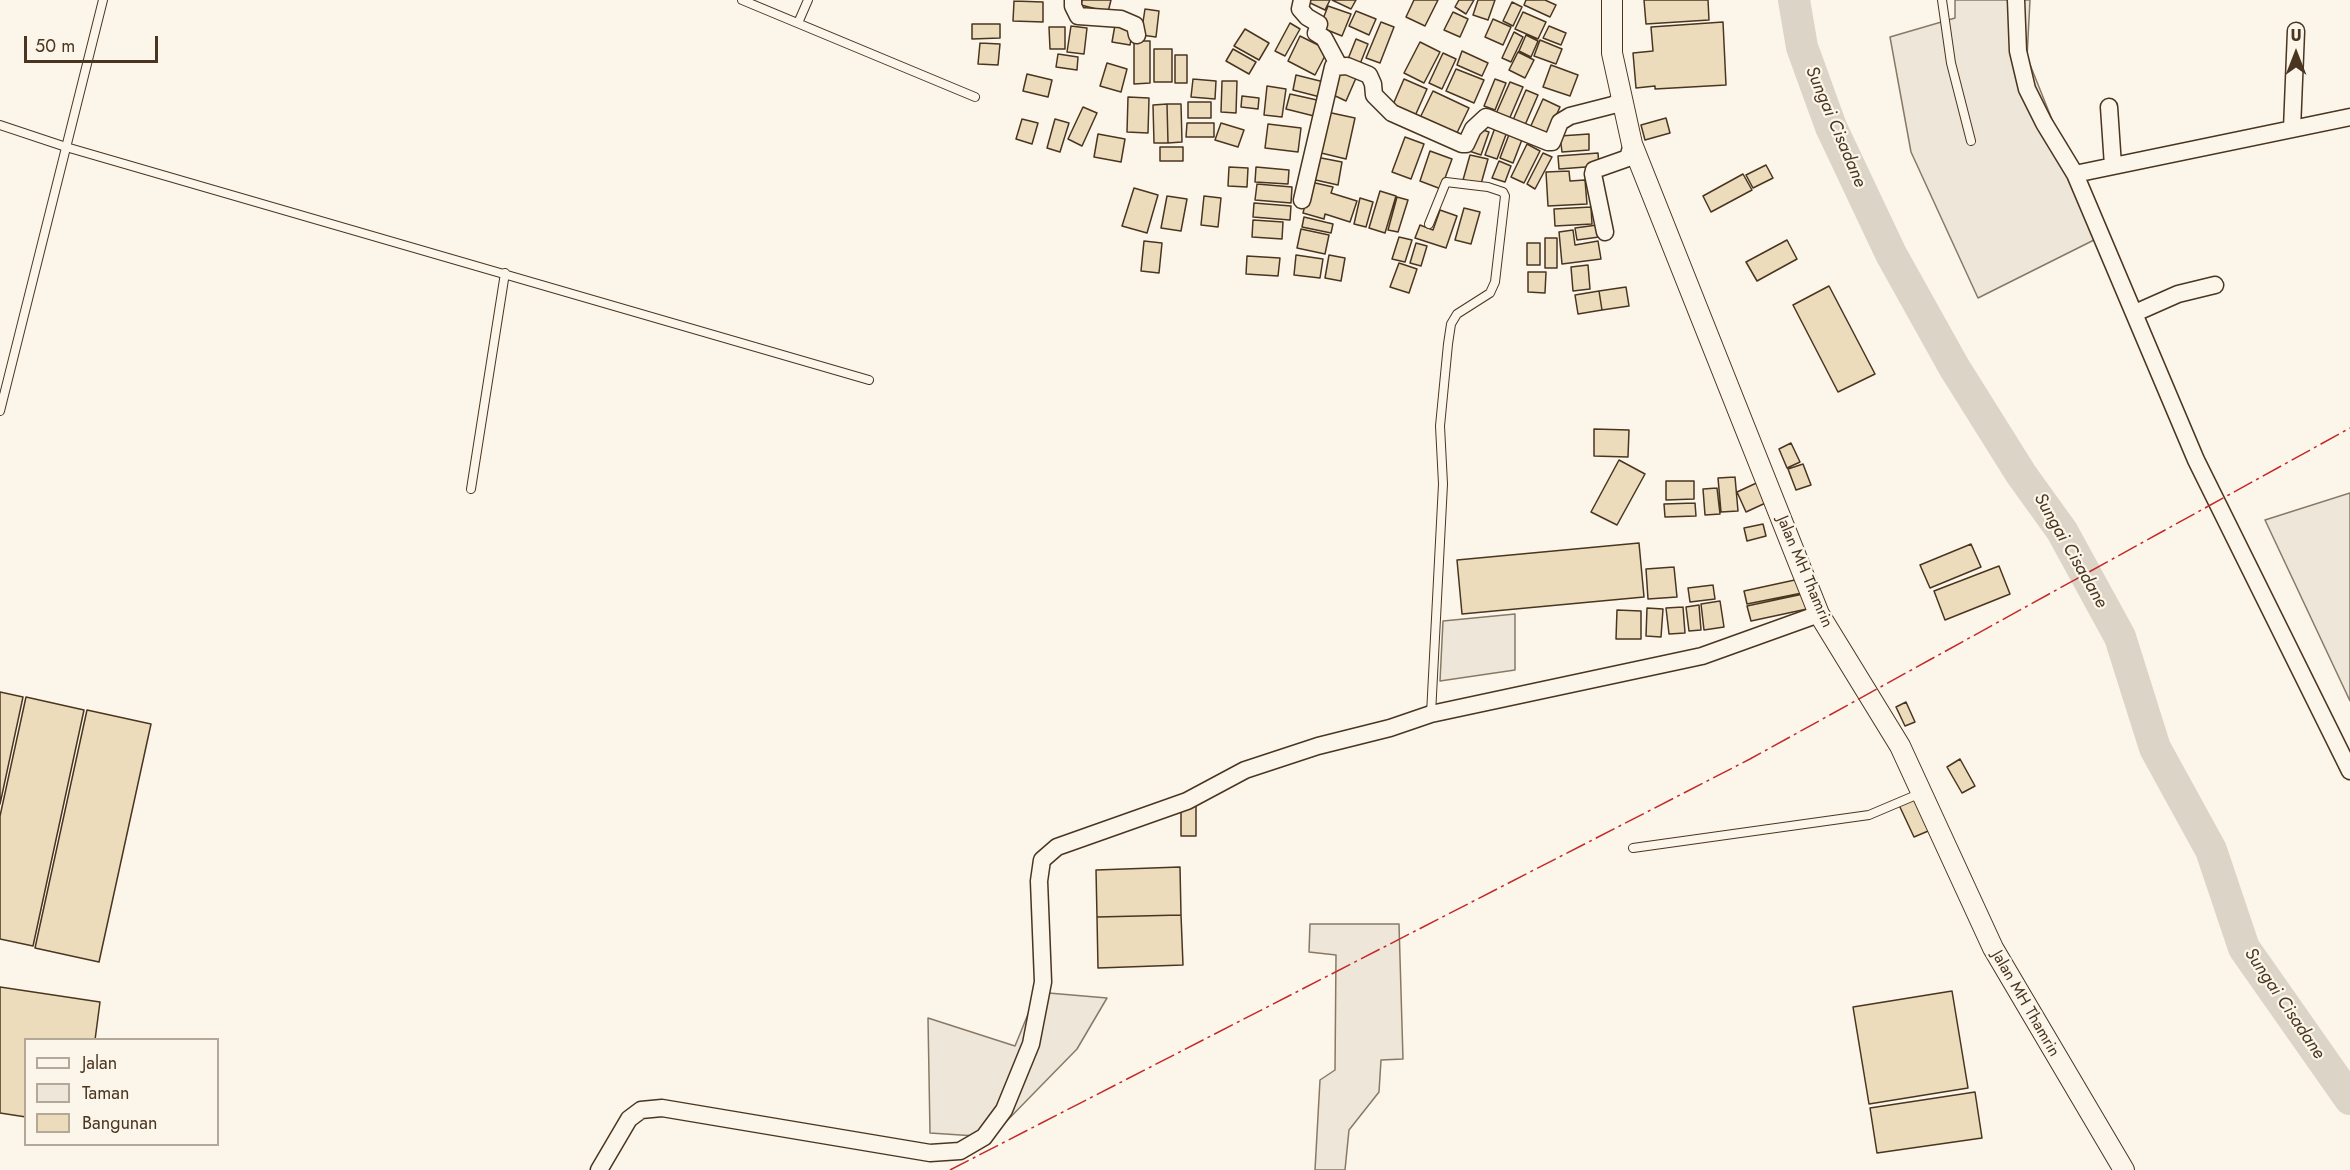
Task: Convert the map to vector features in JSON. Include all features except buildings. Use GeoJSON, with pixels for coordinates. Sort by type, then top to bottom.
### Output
{"type":"FeatureCollection","features":[{"type":"Feature","properties":{"kind":"street"},"geometry":{"type":"LineString","coordinates":[[1073,0],[1072,6],[1078,16],[1121,20],[1135,25],[1137,35]]}},
{"type":"Feature","properties":{"kind":"street"},"geometry":{"type":"LineString","coordinates":[[1302,0],[1300,9],[1307,17],[1319,24],[1316,33],[1324,38],[1338,66]]}},
{"type":"Feature","properties":{"kind":"street","name":"Jalan MH Thamrin"},"geometry":{"type":"LineString","coordinates":[[1612,0],[1612,53],[1617,103],[1630,151],[1819,614],[1900,746],[1993,948],[2124,1170]]}},
{"type":"Feature","properties":{"kind":"street"},"geometry":{"type":"LineString","coordinates":[[2016,0],[2019,51],[2027,89],[2044,123],[2075,174],[2196,460],[2350,771]]}},
{"type":"Feature","properties":{"kind":"street"},"geometry":{"type":"LineString","coordinates":[[2292,129],[2296,31]]}},
{"type":"Feature","properties":{"kind":"street"},"geometry":{"type":"LineString","coordinates":[[1302,200],[1326,87],[1333,68],[1338,66],[1347,66],[1369,75],[1374,95],[1392,113],[1462,144],[1466,144],[1473,129],[1486,117],[1552,142],[1560,122],[1570,116],[1617,103]]}},
{"type":"Feature","properties":{"kind":"street"},"geometry":{"type":"LineString","coordinates":[[2109,107],[2113,166]]}},
{"type":"Feature","properties":{"kind":"street"},"geometry":{"type":"LineString","coordinates":[[2075,174],[2350,117]]}},
{"type":"Feature","properties":{"kind":"street"},"geometry":{"type":"LineString","coordinates":[[1605,232],[1594,170],[1607,166],[1630,151]]}},
{"type":"Feature","properties":{"kind":"street"},"geometry":{"type":"LineString","coordinates":[[2135,313],[2178,294],[2215,285]]}},
{"type":"Feature","properties":{"kind":"street"},"geometry":{"type":"LineString","coordinates":[[599,1170],[629,1119],[641,1110],[662,1108],[930,1153],[960,1151],[984,1137],[1004,1110],[1031,1044],[1043,982],[1039,881],[1042,860],[1057,847],[1187,801],[1245,770],[1318,746],[1390,728],[1431,714],[1702,656],[1819,614]]}},
{"type":"Feature","properties":{"kind":"lane"},"geometry":{"type":"LineString","coordinates":[[0,411],[103,0]]}},
{"type":"Feature","properties":{"kind":"lane"},"geometry":{"type":"LineString","coordinates":[[742,0],[975,97]]}},
{"type":"Feature","properties":{"kind":"lane"},"geometry":{"type":"LineString","coordinates":[[798,23],[808,0]]}},
{"type":"Feature","properties":{"kind":"lane"},"geometry":{"type":"LineString","coordinates":[[1942,0],[1952,63],[1971,141]]}},
{"type":"Feature","properties":{"kind":"lane"},"geometry":{"type":"LineString","coordinates":[[0,125],[66,147],[868,380]]}},
{"type":"Feature","properties":{"kind":"lane"},"geometry":{"type":"LineString","coordinates":[[1429,224],[1446,182],[1488,187],[1503,192],[1505,196],[1495,282],[1490,293],[1457,314],[1451,324],[1448,344],[1440,426],[1443,484],[1431,714]]}},
{"type":"Feature","properties":{"kind":"lane"},"geometry":{"type":"LineString","coordinates":[[471,489],[505,273]]}},
{"type":"Feature","properties":{"kind":"lane"},"geometry":{"type":"LineString","coordinates":[[1633,848],[1869,815],[1921,793]]}},
{"type":"Feature","properties":{"kind":"green space"},"geometry":{"type":"Polygon","coordinates":[[[1955,0],[2030,0],[2027,57],[2067,157],[2108,233],[1978,298],[1911,152],[1890,37],[1955,18],[1955,0]]]}},
{"type":"Feature","properties":{"kind":"green space"},"geometry":{"type":"Polygon","coordinates":[[[2350,493],[2350,701],[2265,520],[2350,493]]]}},
{"type":"Feature","properties":{"kind":"green space"},"geometry":{"type":"Polygon","coordinates":[[[1515,614],[1515,670],[1440,681],[1443,621],[1515,614]]]}},
{"type":"Feature","properties":{"kind":"green space"},"geometry":{"type":"Polygon","coordinates":[[[1310,924],[1399,924],[1403,1059],[1381,1060],[1379,1092],[1349,1130],[1345,1170],[1315,1170],[1320,1080],[1335,1070],[1336,955],[1309,952],[1310,924]]]}},
{"type":"Feature","properties":{"kind":"green space"},"geometry":{"type":"Polygon","coordinates":[[[1037,992],[1107,998],[1077,1049],[991,1137],[930,1133],[928,1018],[1015,1046],[1037,992]]]}},
{"type":"Feature","properties":{"kind":"waterway","name":"Sungai Cisadane"},"geometry":{"type":"LineString","coordinates":[[1794,0],[1802,47],[1831,127],[1891,254],[1954,367],[2021,474],[2062,531],[2120,637],[2155,748],[2211,850],[2244,948],[2350,1099]]}},
{"type":"Feature","properties":{"kind":"power"},"geometry":{"type":"LineString","coordinates":[[950,1170],[1750,759],[2350,428]]}}]}
